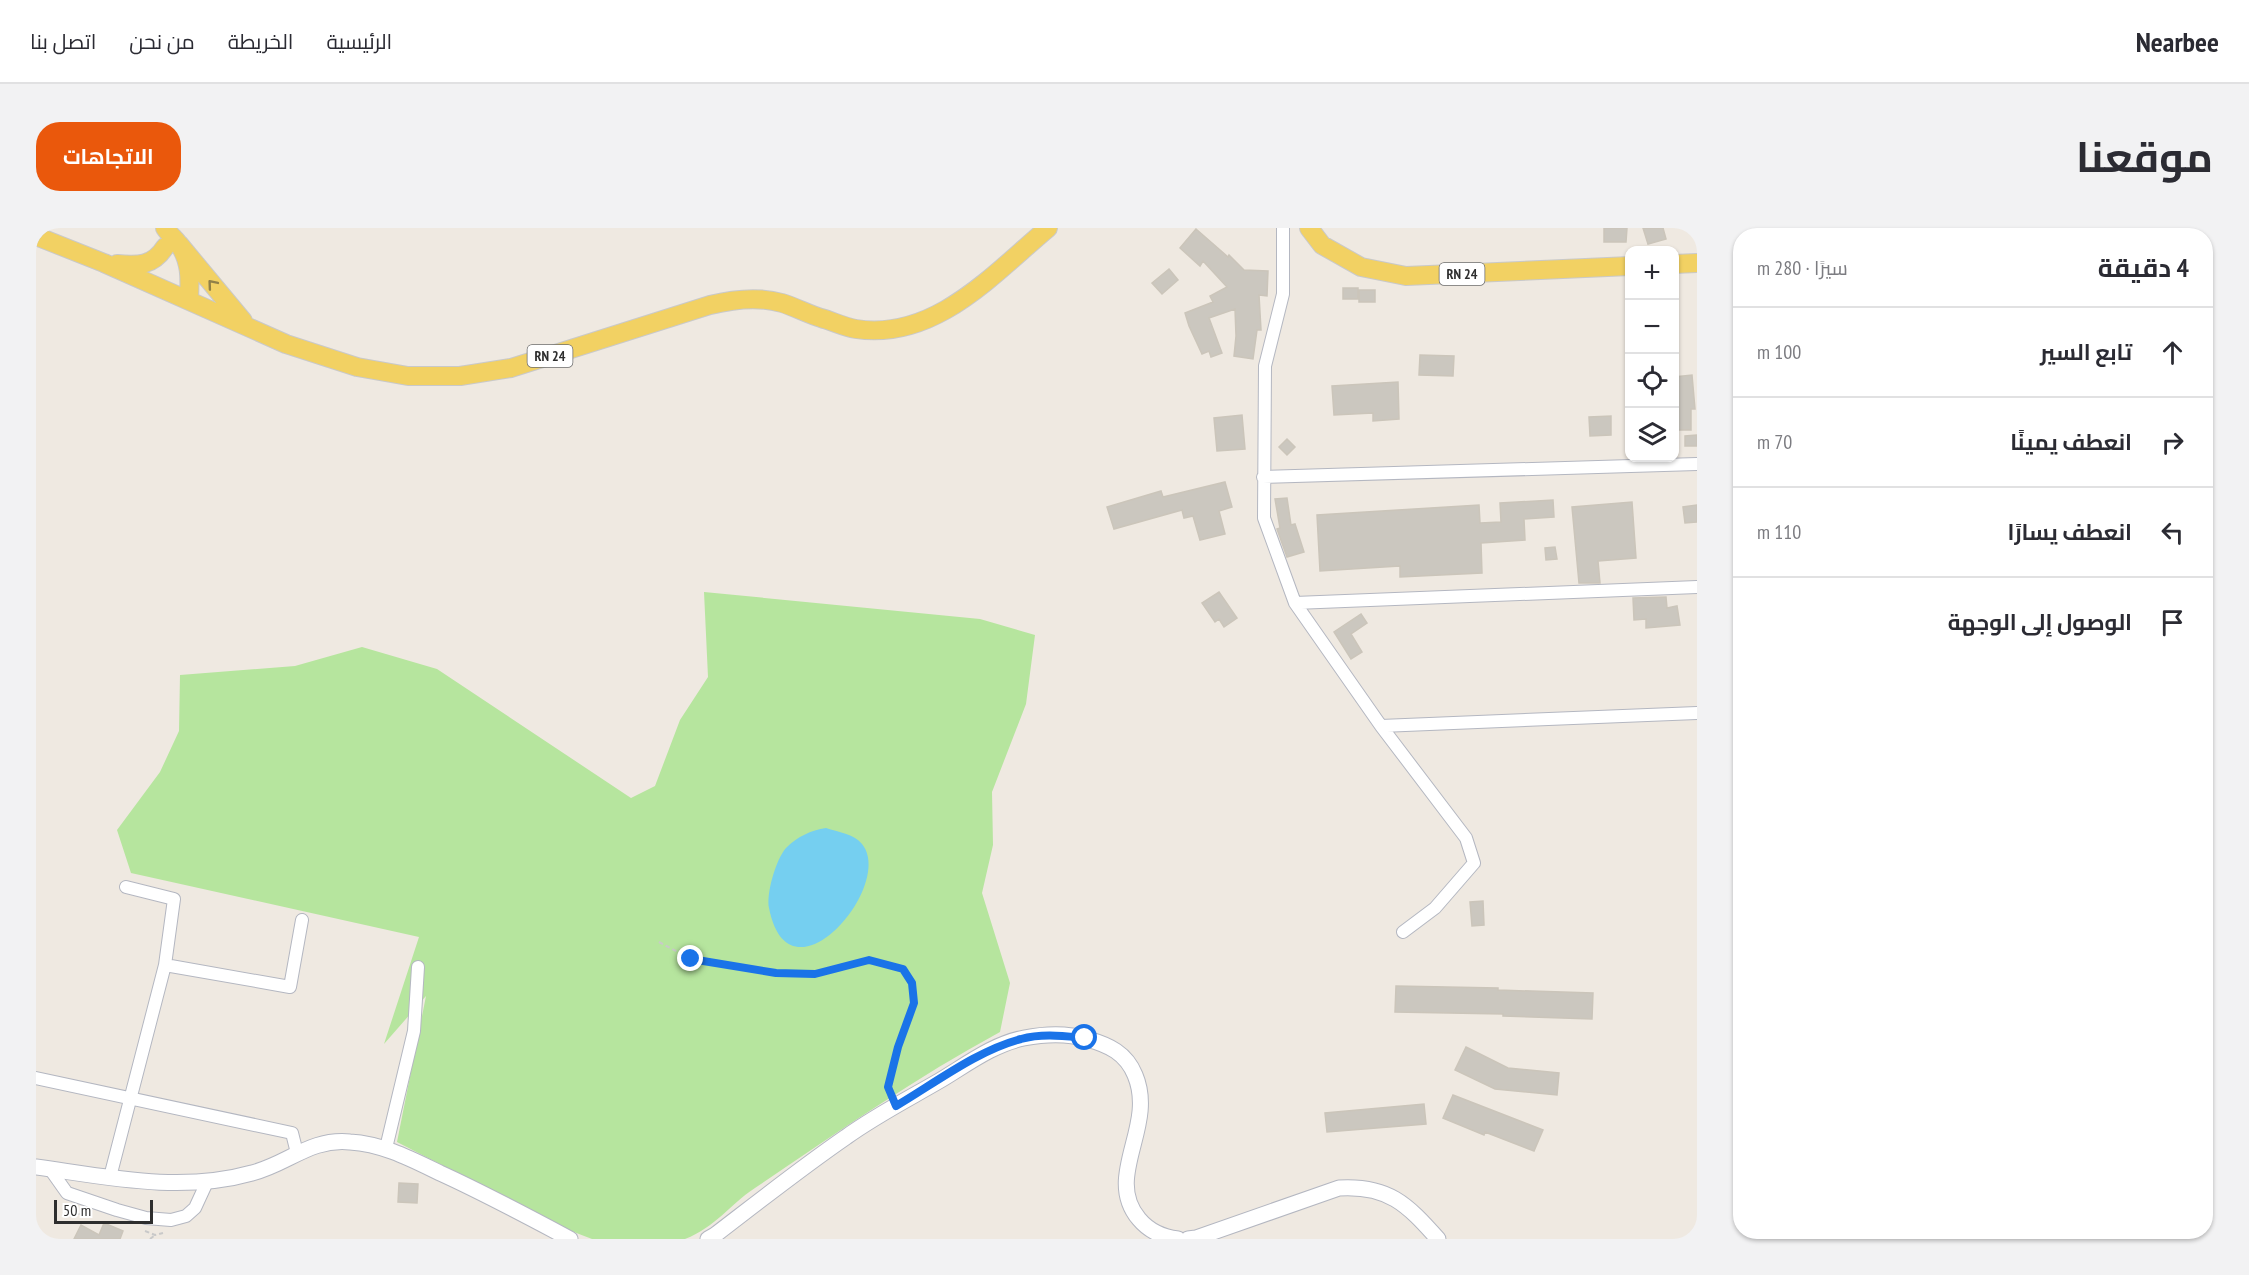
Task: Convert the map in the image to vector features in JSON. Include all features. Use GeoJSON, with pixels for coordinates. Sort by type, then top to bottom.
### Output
{"type":"FeatureCollection","features":[{"type":"Feature","properties":{"kind":"main road","name":"RN 24"},"geometry":{"type":"LineString","coordinates":[[36,236],[189,299],[286,344],[357,367],[408,376],[460,376],[511,368],[733,299],[758,298],[782,303],[855,328],[886,330],[917,324],[946,311],[1048,228]]}},
{"type":"Feature","properties":{"kind":"main road","name":"RN 24"},"geometry":{"type":"LineString","coordinates":[[1309,228],[1322,245],[1361,267],[1406,276],[1625,266]]}},
{"type":"Feature","properties":{"kind":"main road"},"geometry":{"type":"LineString","coordinates":[[169,238],[246,324]]}},
{"type":"Feature","properties":{"kind":"main road"},"geometry":{"type":"LineString","coordinates":[[104,263],[142,265],[156,259],[169,238]]}},
{"type":"Feature","properties":{"kind":"main road"},"geometry":{"type":"LineString","coordinates":[[160,288],[169,238]]}},
{"type":"Feature","properties":{"kind":"main road"},"geometry":{"type":"LineString","coordinates":[[169,238],[186,259],[191,276],[189,299]]}},
{"type":"Feature","properties":{"kind":"main road"},"geometry":{"type":"LineString","coordinates":[[1679,264],[1697,263]]}},
{"type":"Feature","properties":{"kind":"street"},"geometry":{"type":"LineString","coordinates":[[1283,228],[1283,294],[1265,366],[1264,518],[1295,603],[1381,726],[1467,838],[1474,863],[1435,908],[1402,932]]}},
{"type":"Feature","properties":{"kind":"street"},"geometry":{"type":"LineString","coordinates":[[1263,477],[1697,464]]}},
{"type":"Feature","properties":{"kind":"street"},"geometry":{"type":"LineString","coordinates":[[1295,603],[1697,587]]}},
{"type":"Feature","properties":{"kind":"street"},"geometry":{"type":"LineString","coordinates":[[1381,726],[1697,713]]}},
{"type":"Feature","properties":{"kind":"street"},"geometry":{"type":"LineString","coordinates":[[110,1177],[165,965],[174,899],[126,887]]}},
{"type":"Feature","properties":{"kind":"street"},"geometry":{"type":"LineString","coordinates":[[165,965],[290,987],[302,920]]}},
{"type":"Feature","properties":{"kind":"street"},"geometry":{"type":"LineString","coordinates":[[386,1148],[414,1031],[418,966]]}},
{"type":"Feature","properties":{"kind":"street"},"geometry":{"type":"LineString","coordinates":[[708,1239],[847,1135],[993,1048],[1023,1038],[1054,1035],[1085,1038],[1115,1048],[1133,1071],[1142,1099],[1141,1114],[1125,1182],[1129,1204],[1134,1213],[1149,1228],[1168,1238],[1178,1239]]}},
{"type":"Feature","properties":{"kind":"street"},"geometry":{"type":"LineString","coordinates":[[36,1078],[292,1133],[297,1153]]}},
{"type":"Feature","properties":{"kind":"street"},"geometry":{"type":"LineString","coordinates":[[43,1168],[151,1183],[207,1182],[254,1173],[314,1145],[351,1142],[386,1148],[472,1188],[570,1239]]}},
{"type":"Feature","properties":{"kind":"street"},"geometry":{"type":"LineString","coordinates":[[43,1168],[67,1193],[146,1218],[171,1220],[186,1216],[195,1208],[207,1182]]}},
{"type":"Feature","properties":{"kind":"street"},"geometry":{"type":"LineString","coordinates":[[1188,1239],[1339,1188],[1356,1187],[1373,1189],[1404,1203],[1438,1239]]}},
{"type":"Feature","properties":{"kind":"path"},"geometry":{"type":"LineString","coordinates":[[659,942],[691,959],[776,973],[815,974],[869,960],[903,969],[912,983],[914,1003],[898,1047],[888,1087],[896,1106]]}},
{"type":"Feature","properties":{"kind":"path"},"geometry":{"type":"LineString","coordinates":[[150,1239],[155,1235]]}},
{"type":"Feature","properties":{"kind":"green space"},"geometry":{"type":"Polygon","coordinates":[[[704,592],[980,619],[1035,635],[1026,704],[992,792],[993,845],[982,893],[1010,983],[1000,1032],[906,1087],[845,1127],[746,1195],[696,1234],[685,1239],[592,1239],[566,1229],[397,1142],[426,996],[384,1044],[419,937],[131,873],[117,830],[160,772],[179,731],[180,675],[295,666],[362,647],[437,669],[631,798],[655,786],[680,720],[708,677],[704,592]]]}},
{"type":"Feature","properties":{"kind":"water"},"geometry":{"type":"Polygon","coordinates":[[[826,828],[850,836],[862,844],[869,863],[865,886],[853,909],[836,930],[816,943],[797,947],[780,936],[769,908],[770,886],[775,868],[786,848],[804,835],[826,828]]]}},
{"type":"Feature","properties":{"kind":"building"},"geometry":{"type":"Polygon","coordinates":[[[1604,228],[1627,228],[1626,242],[1604,242],[1604,228]]]}},
{"type":"Feature","properties":{"kind":"building"},"geometry":{"type":"Polygon","coordinates":[[[1643,228],[1663,228],[1666,239],[1648,244],[1643,228]]]}},
{"type":"Feature","properties":{"kind":"building"},"geometry":{"type":"Polygon","coordinates":[[[1196,229],[1244,270],[1268,271],[1267,296],[1259,295],[1261,330],[1257,330],[1253,359],[1234,356],[1235,309],[1209,318],[1222,353],[1211,357],[1209,351],[1202,354],[1189,326],[1185,313],[1213,302],[1210,296],[1227,287],[1203,261],[1200,266],[1180,248],[1196,229]]]}},
{"type":"Feature","properties":{"kind":"building"},"geometry":{"type":"Polygon","coordinates":[[[1169,269],[1178,280],[1162,294],[1152,283],[1169,269]]]}},
{"type":"Feature","properties":{"kind":"building"},"geometry":{"type":"Polygon","coordinates":[[[1343,288],[1358,288],[1358,299],[1343,299],[1343,288]]]}},
{"type":"Feature","properties":{"kind":"building"},"geometry":{"type":"Polygon","coordinates":[[[1359,290],[1375,290],[1375,302],[1359,302],[1359,290]]]}},
{"type":"Feature","properties":{"kind":"building"},"geometry":{"type":"Polygon","coordinates":[[[1420,355],[1454,356],[1453,376],[1419,375],[1420,355]]]}},
{"type":"Feature","properties":{"kind":"building"},"geometry":{"type":"Polygon","coordinates":[[[1692,375],[1695,409],[1691,409],[1691,430],[1679,430],[1679,376],[1692,375]]]}},
{"type":"Feature","properties":{"kind":"building"},"geometry":{"type":"Polygon","coordinates":[[[1398,382],[1399,419],[1373,421],[1373,413],[1334,415],[1332,386],[1398,382]]]}},
{"type":"Feature","properties":{"kind":"building"},"geometry":{"type":"Polygon","coordinates":[[[1242,415],[1245,449],[1217,451],[1214,418],[1242,415]]]}},
{"type":"Feature","properties":{"kind":"building"},"geometry":{"type":"Polygon","coordinates":[[[1611,416],[1611,435],[1590,436],[1589,417],[1611,416]]]}},
{"type":"Feature","properties":{"kind":"building"},"geometry":{"type":"Polygon","coordinates":[[[1697,435],[1697,446],[1685,446],[1685,436],[1697,435]]]}},
{"type":"Feature","properties":{"kind":"building"},"geometry":{"type":"Polygon","coordinates":[[[1287,439],[1295,447],[1287,455],[1279,447],[1287,439]]]}},
{"type":"Feature","properties":{"kind":"building"},"geometry":{"type":"Polygon","coordinates":[[[1225,482],[1232,507],[1219,511],[1225,534],[1200,540],[1193,516],[1184,518],[1182,510],[1114,529],[1107,507],[1161,491],[1163,497],[1225,482]]]}},
{"type":"Feature","properties":{"kind":"building"},"geometry":{"type":"Polygon","coordinates":[[[1287,498],[1291,525],[1295,524],[1304,552],[1287,557],[1277,529],[1280,528],[1275,499],[1287,498]]]}},
{"type":"Feature","properties":{"kind":"building"},"geometry":{"type":"Polygon","coordinates":[[[1553,500],[1554,517],[1524,519],[1525,540],[1481,543],[1482,573],[1400,577],[1400,566],[1320,571],[1317,515],[1479,505],[1480,523],[1501,522],[1500,503],[1553,500]]]}},
{"type":"Feature","properties":{"kind":"building"},"geometry":{"type":"Polygon","coordinates":[[[1632,502],[1636,558],[1598,561],[1600,583],[1579,583],[1572,507],[1632,502]]]}},
{"type":"Feature","properties":{"kind":"building"},"geometry":{"type":"Polygon","coordinates":[[[1697,505],[1697,522],[1685,523],[1683,507],[1697,505]]]}},
{"type":"Feature","properties":{"kind":"building"},"geometry":{"type":"Polygon","coordinates":[[[1555,547],[1557,559],[1546,560],[1545,548],[1555,547]]]}},
{"type":"Feature","properties":{"kind":"building"},"geometry":{"type":"Polygon","coordinates":[[[1219,592],[1237,618],[1224,627],[1219,619],[1215,622],[1202,603],[1219,592]]]}},
{"type":"Feature","properties":{"kind":"building"},"geometry":{"type":"Polygon","coordinates":[[[1666,597],[1667,608],[1677,606],[1680,625],[1646,628],[1646,619],[1634,620],[1633,598],[1666,597]]]}},
{"type":"Feature","properties":{"kind":"building"},"geometry":{"type":"Polygon","coordinates":[[[1361,614],[1367,623],[1351,634],[1362,652],[1351,659],[1334,632],[1361,614]]]}},
{"type":"Feature","properties":{"kind":"building"},"geometry":{"type":"Polygon","coordinates":[[[1483,901],[1484,925],[1472,926],[1470,902],[1483,901]]]}},
{"type":"Feature","properties":{"kind":"building"},"geometry":{"type":"Polygon","coordinates":[[[1396,986],[1593,993],[1592,1019],[1503,1016],[1503,1014],[1395,1012],[1396,986]]]}},
{"type":"Feature","properties":{"kind":"building"},"geometry":{"type":"Polygon","coordinates":[[[1466,1047],[1508,1068],[1559,1073],[1557,1095],[1495,1089],[1455,1070],[1466,1047]]]}},
{"type":"Feature","properties":{"kind":"building"},"geometry":{"type":"Polygon","coordinates":[[[1453,1095],[1543,1130],[1534,1151],[1485,1132],[1484,1135],[1443,1118],[1453,1095]]]}},
{"type":"Feature","properties":{"kind":"building"},"geometry":{"type":"Polygon","coordinates":[[[1424,1104],[1426,1124],[1327,1132],[1325,1113],[1424,1104]]]}},
{"type":"Feature","properties":{"kind":"building"},"geometry":{"type":"Polygon","coordinates":[[[399,1183],[418,1184],[417,1203],[398,1202],[399,1183]]]}},
{"type":"Feature","properties":{"kind":"building"},"geometry":{"type":"Polygon","coordinates":[[[104,1223],[123,1231],[120,1239],[74,1239],[81,1225],[99,1235],[104,1223]]]}},
{"type":"Feature","properties":{"kind":"route"},"geometry":{"type":"LineString","coordinates":[[691,959],[776,973],[815,974],[869,960],[903,969],[912,983],[914,1003],[898,1047],[888,1087],[896,1106],[993,1048],[1023,1038],[1054,1035],[1085,1038]]}}]}
